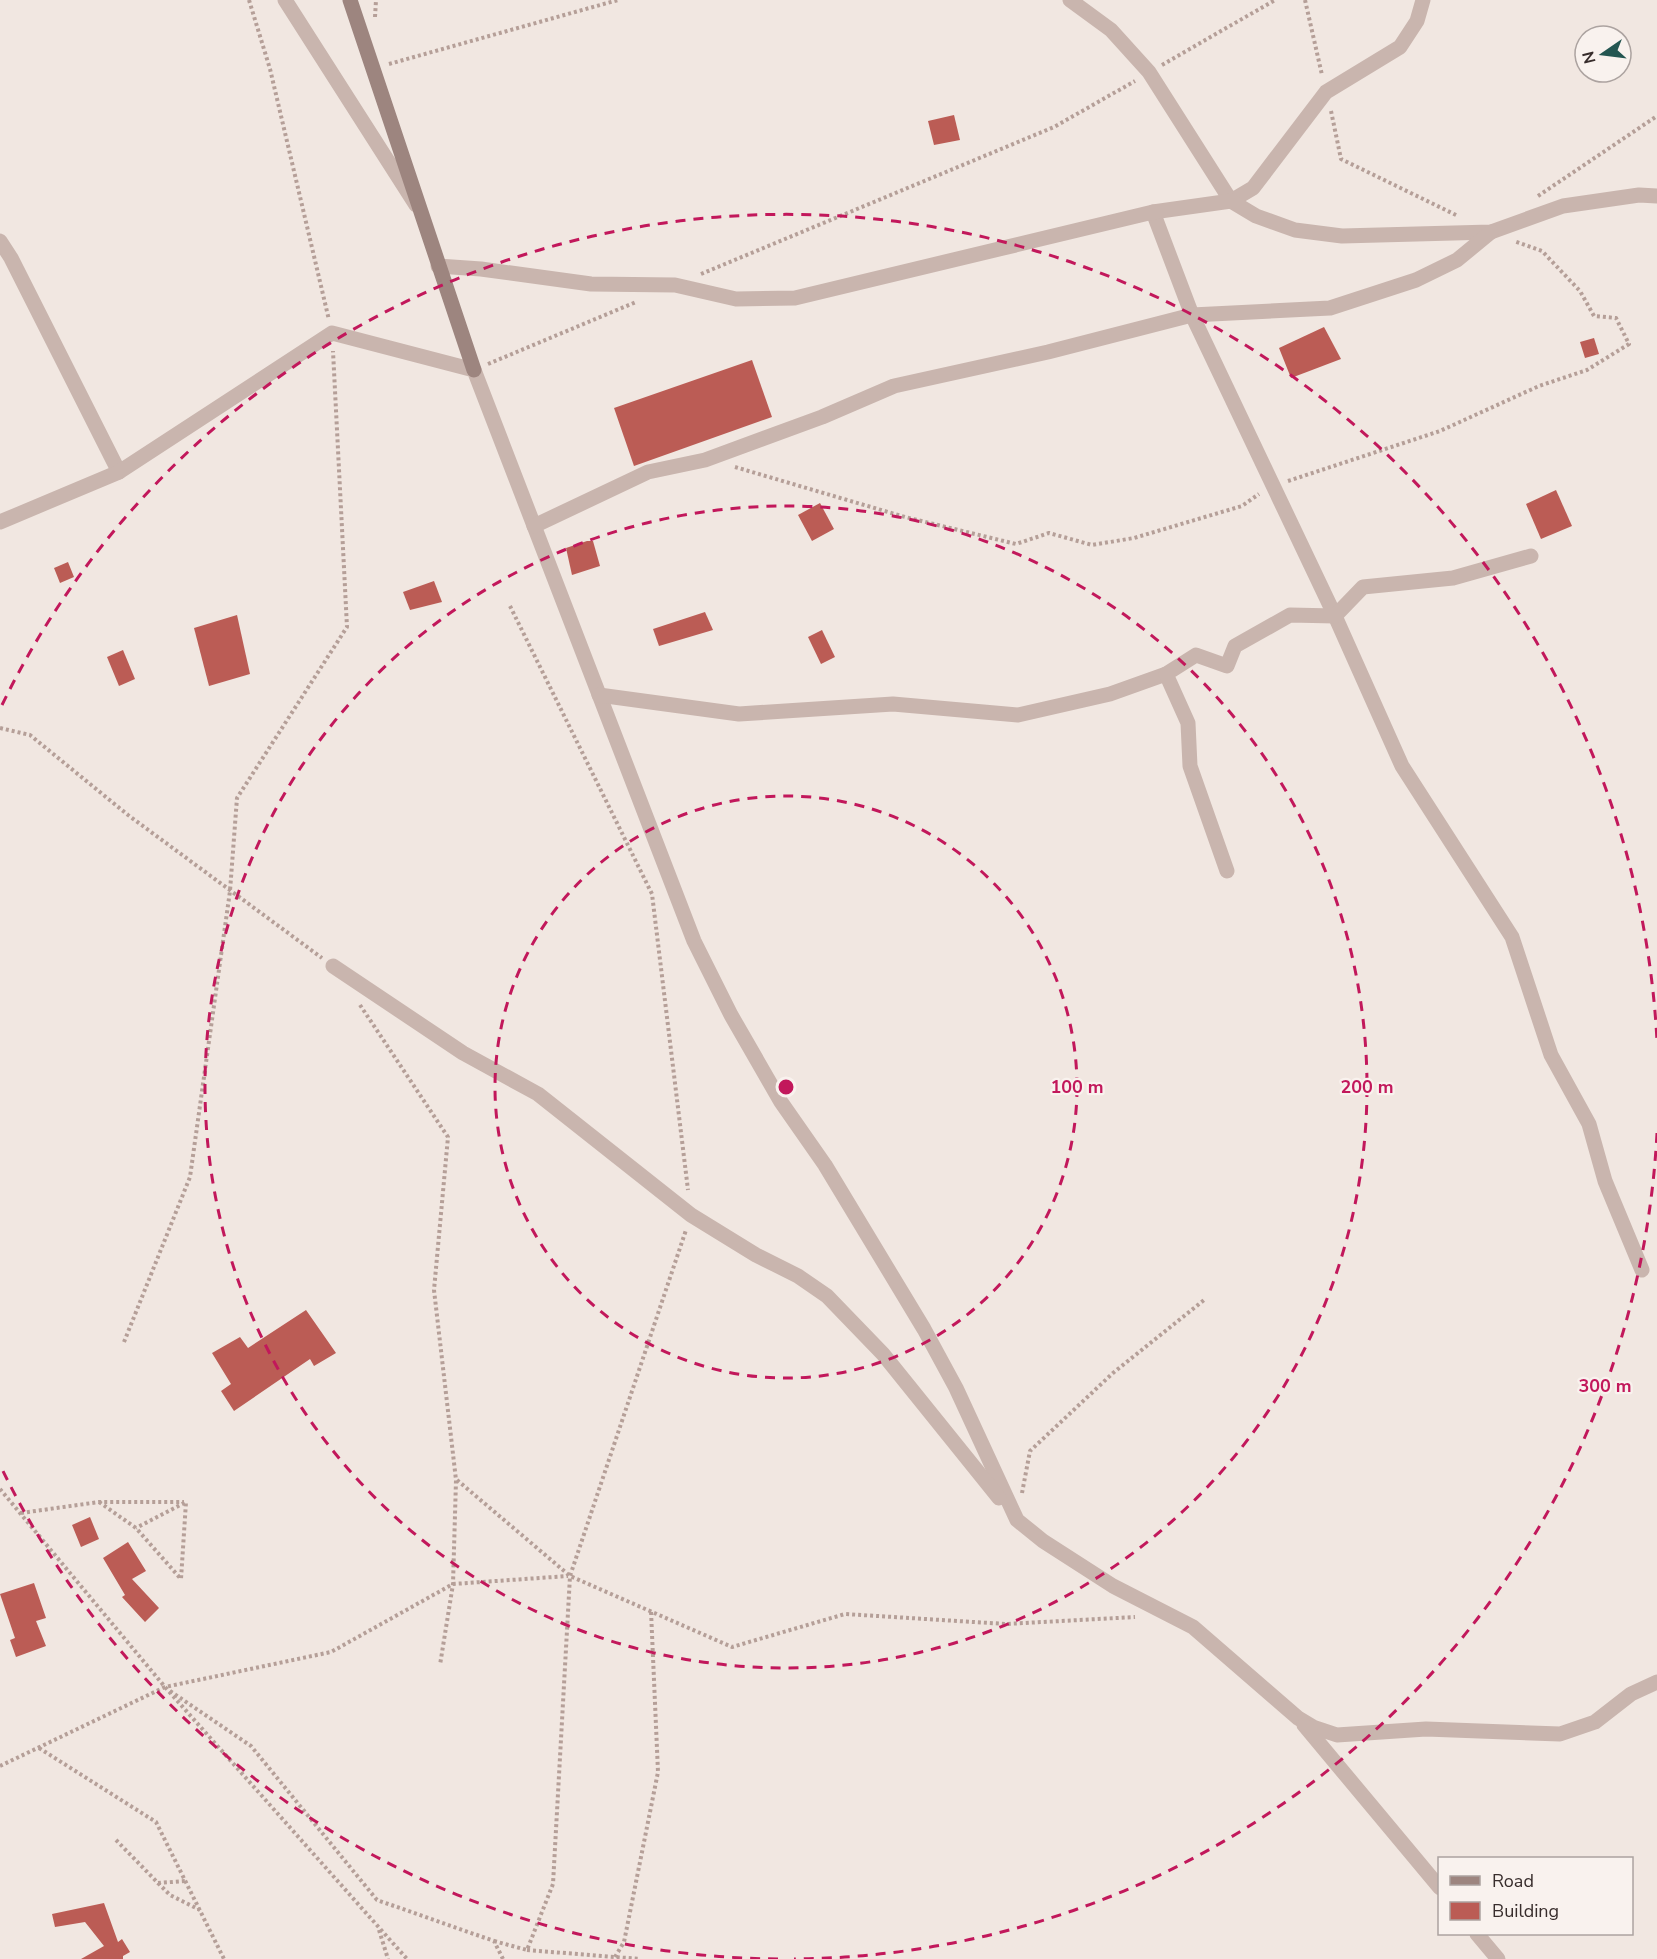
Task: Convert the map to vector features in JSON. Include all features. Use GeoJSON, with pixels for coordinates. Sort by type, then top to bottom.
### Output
{"type":"FeatureCollection","features":[{"type":"Feature","properties":{"kind":"street"},"geometry":{"type":"LineString","coordinates":[[285,0],[419,210]]}},
{"type":"Feature","properties":{"kind":"street"},"geometry":{"type":"LineString","coordinates":[[351,0],[474,370],[694,941],[730,1015],[781,1102],[825,1165],[924,1329],[956,1388],[1017,1520]]}},
{"type":"Feature","properties":{"kind":"street"},"geometry":{"type":"LineString","coordinates":[[1070,0],[1111,30],[1149,72],[1231,201],[1256,216],[1295,230],[1342,236],[1491,232],[1563,206],[1639,195],[1657,196]]}},
{"type":"Feature","properties":{"kind":"street"},"geometry":{"type":"LineString","coordinates":[[438,266],[481,269],[591,284],[675,285],[736,299],[795,298],[1153,212],[1231,201],[1253,188],[1326,92],[1400,47],[1417,21],[1424,0]]}},
{"type":"Feature","properties":{"kind":"street"},"geometry":{"type":"LineString","coordinates":[[1153,212],[1192,315],[1335,616],[1402,766],[1512,937],[1551,1054],[1589,1124],[1605,1181],[1642,1270]]}},
{"type":"Feature","properties":{"kind":"street"},"geometry":{"type":"LineString","coordinates":[[534,526],[648,472],[705,460],[822,417],[894,386],[1048,352],[1192,315],[1330,308],[1416,280],[1457,260],[1491,232]]}},
{"type":"Feature","properties":{"kind":"street"},"geometry":{"type":"LineString","coordinates":[[0,241],[11,258],[119,472]]}},
{"type":"Feature","properties":{"kind":"street"},"geometry":{"type":"LineString","coordinates":[[0,522],[119,472],[332,333],[474,370]]}},
{"type":"Feature","properties":{"kind":"street"},"geometry":{"type":"LineString","coordinates":[[599,695],[739,714],[893,704],[1018,715],[1110,694],[1166,674],[1196,655],[1227,666],[1235,646],[1290,615],[1335,616],[1363,587],[1454,578],[1532,556]]}},
{"type":"Feature","properties":{"kind":"street"},"geometry":{"type":"LineString","coordinates":[[1166,674],[1188,723],[1190,766],[1227,871]]}},
{"type":"Feature","properties":{"kind":"street"},"geometry":{"type":"LineString","coordinates":[[333,966],[463,1053],[538,1094],[691,1215],[756,1255],[798,1276],[827,1296],[883,1354],[1017,1520],[1042,1541],[1113,1586],[1193,1628],[1298,1718],[1438,1886]]}},
{"type":"Feature","properties":{"kind":"street"},"geometry":{"type":"LineString","coordinates":[[1298,1718],[1313,1727],[1338,1735],[1426,1729],[1560,1734],[1595,1722],[1632,1694],[1657,1682]]}},
{"type":"Feature","properties":{"kind":"street"},"geometry":{"type":"LineString","coordinates":[[1478,1935],[1498,1959]]}},
{"type":"Feature","properties":{"kind":"path"},"geometry":{"type":"LineString","coordinates":[[124,1342],[190,1177],[230,891],[237,798],[347,627],[332,333],[270,69],[249,0]]}},
{"type":"Feature","properties":{"kind":"path"},"geometry":{"type":"LineString","coordinates":[[375,23],[376,0]]}},
{"type":"Feature","properties":{"kind":"path"},"geometry":{"type":"LineString","coordinates":[[373,68],[618,0]]}},
{"type":"Feature","properties":{"kind":"path"},"geometry":{"type":"LineString","coordinates":[[675,285],[1054,127],[1275,0]]}},
{"type":"Feature","properties":{"kind":"path"},"geometry":{"type":"LineString","coordinates":[[1305,0],[1341,159],[1459,216]]}},
{"type":"Feature","properties":{"kind":"path"},"geometry":{"type":"LineString","coordinates":[[1537,196],[1657,116]]}},
{"type":"Feature","properties":{"kind":"path"},"geometry":{"type":"LineString","coordinates":[[474,370],[643,299]]}},
{"type":"Feature","properties":{"kind":"path"},"geometry":{"type":"LineString","coordinates":[[510,606],[652,894],[691,1215],[570,1576],[553,1884],[527,1950]]}},
{"type":"Feature","properties":{"kind":"path"},"geometry":{"type":"LineString","coordinates":[[0,728],[30,735],[128,815],[333,966]]}},
{"type":"Feature","properties":{"kind":"path"},"geometry":{"type":"LineString","coordinates":[[359,1004],[448,1137],[434,1290],[456,1480],[453,1584],[440,1665]]}},
{"type":"Feature","properties":{"kind":"path"},"geometry":{"type":"LineString","coordinates":[[1017,1520],[1030,1451],[1113,1373],[1204,1300]]}},
{"type":"Feature","properties":{"kind":"path"},"geometry":{"type":"LineString","coordinates":[[456,1480],[570,1576],[732,1647],[845,1614],[1006,1624],[1136,1617]]}},
{"type":"Feature","properties":{"kind":"path"},"geometry":{"type":"LineString","coordinates":[[0,1489],[165,1687],[407,1959]]}},
{"type":"Feature","properties":{"kind":"path"},"geometry":{"type":"LineString","coordinates":[[21,1513],[99,1502],[186,1502]]}},
{"type":"Feature","properties":{"kind":"path"},"geometry":{"type":"LineString","coordinates":[[99,1502],[136,1528],[181,1579],[186,1502]]}},
{"type":"Feature","properties":{"kind":"path"},"geometry":{"type":"LineString","coordinates":[[136,1528],[186,1502]]}},
{"type":"Feature","properties":{"kind":"path"},"geometry":{"type":"LineString","coordinates":[[0,1766],[165,1687],[331,1652],[453,1584],[570,1576]]}},
{"type":"Feature","properties":{"kind":"path"},"geometry":{"type":"LineString","coordinates":[[615,1957],[624,1942],[658,1772],[651,1611]]}},
{"type":"Feature","properties":{"kind":"path"},"geometry":{"type":"LineString","coordinates":[[165,1687],[251,1746],[377,1900],[494,1941],[527,1950],[640,1959]]}},
{"type":"Feature","properties":{"kind":"path"},"geometry":{"type":"LineString","coordinates":[[39,1748],[156,1822],[224,1959]]}},
{"type":"Feature","properties":{"kind":"path"},"geometry":{"type":"LineString","coordinates":[[116,1840],[170,1895],[200,1911]]}},
{"type":"Feature","properties":{"kind":"path"},"geometry":{"type":"LineString","coordinates":[[158,1883],[185,1881]]}},
{"type":"Feature","properties":{"kind":"path"},"geometry":{"type":"LineString","coordinates":[[378,1927],[388,1959]]}},
{"type":"Feature","properties":{"kind":"path"},"geometry":{"type":"LineString","coordinates":[[494,1941],[503,1959]]}},
{"type":"Feature","properties":{"kind":"building"},"geometry":{"type":"Polygon","coordinates":[[[954,115],[960,140],[934,145],[928,121],[954,115]]]}},
{"type":"Feature","properties":{"kind":"building"},"geometry":{"type":"Polygon","coordinates":[[[1324,327],[1341,359],[1291,378],[1279,348],[1324,327]]]}},
{"type":"Feature","properties":{"kind":"building"},"geometry":{"type":"Polygon","coordinates":[[[1594,338],[1599,354],[1585,358],[1580,342],[1594,338]]]}},
{"type":"Feature","properties":{"kind":"building"},"geometry":{"type":"Polygon","coordinates":[[[752,360],[772,417],[634,466],[614,408],[752,360]]]}},
{"type":"Feature","properties":{"kind":"building"},"geometry":{"type":"Polygon","coordinates":[[[1556,490],[1572,526],[1541,539],[1526,504],[1556,490]]]}},
{"type":"Feature","properties":{"kind":"building"},"geometry":{"type":"Polygon","coordinates":[[[820,503],[834,529],[812,541],[798,515],[820,503]]]}},
{"type":"Feature","properties":{"kind":"building"},"geometry":{"type":"Polygon","coordinates":[[[593,541],[600,566],[572,575],[566,548],[593,541]]]}},
{"type":"Feature","properties":{"kind":"building"},"geometry":{"type":"Polygon","coordinates":[[[68,562],[74,577],[60,583],[54,568],[68,562]]]}},
{"type":"Feature","properties":{"kind":"building"},"geometry":{"type":"Polygon","coordinates":[[[434,581],[442,602],[410,610],[403,592],[434,581]]]}},
{"type":"Feature","properties":{"kind":"building"},"geometry":{"type":"Polygon","coordinates":[[[705,612],[713,630],[659,646],[653,629],[705,612]]]}},
{"type":"Feature","properties":{"kind":"building"},"geometry":{"type":"Polygon","coordinates":[[[237,615],[250,674],[209,686],[194,628],[237,615]]]}},
{"type":"Feature","properties":{"kind":"building"},"geometry":{"type":"Polygon","coordinates":[[[822,630],[835,657],[821,664],[808,637],[822,630]]]}},
{"type":"Feature","properties":{"kind":"building"},"geometry":{"type":"Polygon","coordinates":[[[123,650],[135,679],[119,686],[107,657],[123,650]]]}},
{"type":"Feature","properties":{"kind":"building"},"geometry":{"type":"Polygon","coordinates":[[[306,1310],[336,1353],[314,1366],[310,1359],[234,1411],[221,1391],[231,1384],[212,1353],[240,1337],[248,1348],[306,1310]]]}},
{"type":"Feature","properties":{"kind":"building"},"geometry":{"type":"Polygon","coordinates":[[[90,1517],[99,1539],[81,1547],[72,1525],[90,1517]]]}},
{"type":"Feature","properties":{"kind":"building"},"geometry":{"type":"Polygon","coordinates":[[[128,1542],[146,1571],[132,1579],[159,1608],[145,1622],[122,1597],[125,1595],[103,1558],[128,1542]]]}},
{"type":"Feature","properties":{"kind":"building"},"geometry":{"type":"Polygon","coordinates":[[[34,1583],[46,1618],[36,1621],[46,1646],[16,1657],[10,1640],[15,1638],[0,1594],[34,1583]]]}},
{"type":"Feature","properties":{"kind":"building"},"geometry":{"type":"Polygon","coordinates":[[[104,1903],[118,1942],[122,1939],[130,1952],[123,1956],[123,1959],[81,1959],[104,1946],[85,1922],[55,1927],[52,1914],[104,1903]]]}}]}
